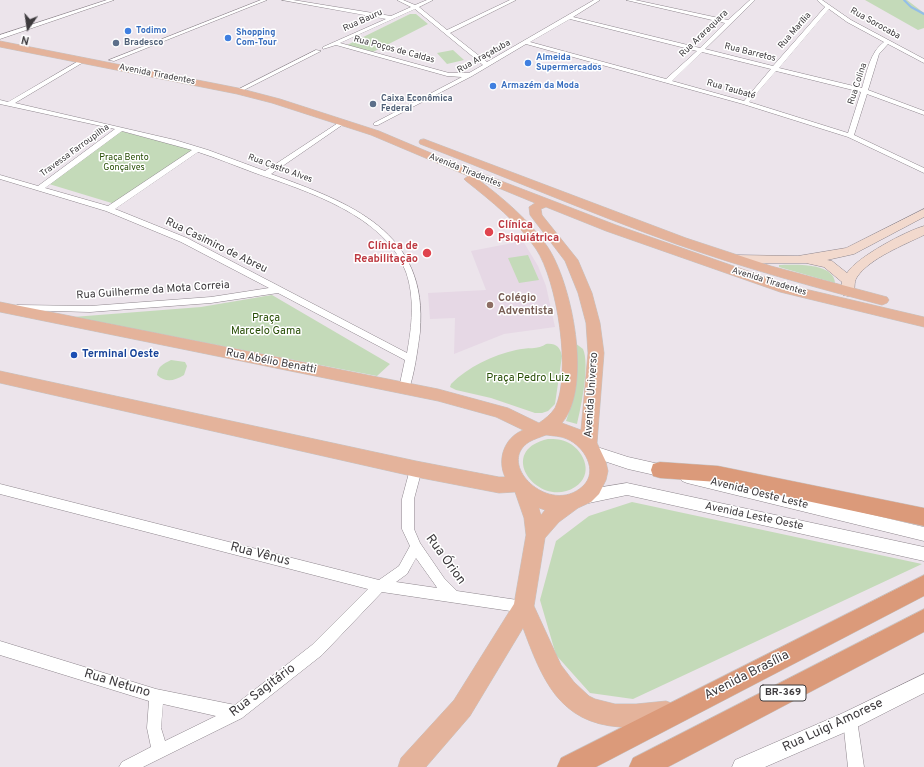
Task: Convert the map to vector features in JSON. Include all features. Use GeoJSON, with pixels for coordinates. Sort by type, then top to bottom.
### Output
{"type":"FeatureCollection","features":[{"type":"Feature","properties":{"kind":"highway"},"geometry":{"type":"LineString","coordinates":[[660,470],[718,474],[924,517]]}},
{"type":"Feature","properties":{"kind":"highway","name":"Avenida Brasília"},"geometry":{"type":"LineString","coordinates":[[570,767],[924,585]]}},
{"type":"Feature","properties":{"kind":"highway","name":"BR-369"},"geometry":{"type":"LineString","coordinates":[[642,767],[924,620]]}},
{"type":"Feature","properties":{"kind":"main road","name":"Avenida Tiradentes"},"geometry":{"type":"LineString","coordinates":[[0,38],[110,62],[243,88],[276,101],[343,122],[375,134],[514,190],[551,198],[736,259],[848,286],[924,311]]}},
{"type":"Feature","properties":{"kind":"main road","name":"Avenida Tiradentes"},"geometry":{"type":"LineString","coordinates":[[0,44],[84,60],[165,69],[336,111],[376,124],[656,244],[785,289],[924,322]]}},
{"type":"Feature","properties":{"kind":"main road"},"geometry":{"type":"LineString","coordinates":[[343,122],[363,126],[376,124]]}},
{"type":"Feature","properties":{"kind":"main road"},"geometry":{"type":"LineString","coordinates":[[410,767],[462,708],[524,607],[536,535],[533,518],[520,487],[510,472],[509,460],[513,448],[521,438],[556,420],[564,406],[569,367],[566,324],[558,281],[543,249],[506,206],[453,166]]}},
{"type":"Feature","properties":{"kind":"main road"},"geometry":{"type":"LineString","coordinates":[[506,206],[506,196],[514,190]]}},
{"type":"Feature","properties":{"kind":"main road","name":"Avenida Universo"},"geometry":{"type":"LineString","coordinates":[[551,198],[535,208],[536,216],[571,260],[585,293],[593,323],[595,360],[588,432],[591,448]]}},
{"type":"Feature","properties":{"kind":"main road"},"geometry":{"type":"LineString","coordinates":[[798,260],[850,251],[921,213]]}},
{"type":"Feature","properties":{"kind":"main road"},"geometry":{"type":"LineString","coordinates":[[908,238],[902,232],[921,213]]}},
{"type":"Feature","properties":{"kind":"main road"},"geometry":{"type":"LineString","coordinates":[[785,289],[843,296],[854,271],[881,251],[924,230]]}},
{"type":"Feature","properties":{"kind":"main road"},"geometry":{"type":"LineString","coordinates":[[543,249],[560,246]]}},
{"type":"Feature","properties":{"kind":"main road"},"geometry":{"type":"LineString","coordinates":[[736,259],[798,260],[828,264],[848,286]]}},
{"type":"Feature","properties":{"kind":"main road","name":"Rua Abélio Benatti"},"geometry":{"type":"LineString","coordinates":[[2,307],[404,388],[452,399],[502,413],[541,429]]}},
{"type":"Feature","properties":{"kind":"main road"},"geometry":{"type":"LineString","coordinates":[[0,377],[416,469],[499,485],[520,487],[527,494],[541,501],[556,504],[578,500]]}},
{"type":"Feature","properties":{"kind":"main road"},"geometry":{"type":"LineString","coordinates":[[536,535],[552,516],[594,488],[599,476],[599,464],[591,448],[574,434],[560,429],[541,429]]}},
{"type":"Feature","properties":{"kind":"main road"},"geometry":{"type":"LineString","coordinates":[[524,607],[550,668],[564,686],[584,707],[611,714],[640,717],[684,708]]}},
{"type":"Feature","properties":{"kind":"street"},"geometry":{"type":"LineString","coordinates":[[0,38],[112,0]]}},
{"type":"Feature","properties":{"kind":"street"},"geometry":{"type":"LineString","coordinates":[[110,62],[265,0]]}},
{"type":"Feature","properties":{"kind":"street"},"geometry":{"type":"LineString","coordinates":[[284,0],[392,18]]}},
{"type":"Feature","properties":{"kind":"street"},"geometry":{"type":"LineString","coordinates":[[398,0],[414,7],[487,65]]}},
{"type":"Feature","properties":{"kind":"street","name":"Rua Bauru"},"geometry":{"type":"LineString","coordinates":[[243,88],[315,47],[325,48],[430,0]]}},
{"type":"Feature","properties":{"kind":"street"},"geometry":{"type":"LineString","coordinates":[[446,33],[514,0]]}},
{"type":"Feature","properties":{"kind":"street","name":"Rua Araçatuba"},"geometry":{"type":"LineString","coordinates":[[376,124],[470,75],[527,43],[598,0]]}},
{"type":"Feature","properties":{"kind":"street"},"geometry":{"type":"LineString","coordinates":[[628,0],[728,22]]}},
{"type":"Feature","properties":{"kind":"street","name":"Rua Araraquara"},"geometry":{"type":"LineString","coordinates":[[668,81],[702,50],[728,22],[753,0]]}},
{"type":"Feature","properties":{"kind":"street","name":"Rua Sorocaba"},"geometry":{"type":"LineString","coordinates":[[819,0],[849,21],[924,61]]}},
{"type":"Feature","properties":{"kind":"street","name":"Rua Marília"},"geometry":{"type":"LineString","coordinates":[[745,103],[776,69],[798,40],[828,7]]}},
{"type":"Feature","properties":{"kind":"street","name":"Rua Barretos"},"geometry":{"type":"LineString","coordinates":[[569,17],[865,91],[924,113]]}},
{"type":"Feature","properties":{"kind":"street","name":"Rua Colina"},"geometry":{"type":"LineString","coordinates":[[850,136],[876,54],[881,47],[888,42]]}},
{"type":"Feature","properties":{"kind":"street","name":"Rua Poços de Caldas"},"geometry":{"type":"LineString","coordinates":[[334,43],[449,75],[470,75]]}},
{"type":"Feature","properties":{"kind":"street","name":"Rua Taubaté"},"geometry":{"type":"LineString","coordinates":[[527,43],[745,103],[850,136],[924,171]]}},
{"type":"Feature","properties":{"kind":"street"},"geometry":{"type":"LineString","coordinates":[[9,104],[84,60]]}},
{"type":"Feature","properties":{"kind":"street"},"geometry":{"type":"LineString","coordinates":[[449,75],[452,78],[452,85]]}},
{"type":"Feature","properties":{"kind":"street","name":"Rua Castro Alves"},"geometry":{"type":"LineString","coordinates":[[0,102],[120,129],[197,149],[313,192],[351,211],[378,228],[402,257],[416,288],[417,321],[411,359],[404,388]]}},
{"type":"Feature","properties":{"kind":"street"},"geometry":{"type":"LineString","coordinates":[[266,174],[343,122]]}},
{"type":"Feature","properties":{"kind":"street","name":"Travessa Farroupilha"},"geometry":{"type":"LineString","coordinates":[[40,188],[120,129]]}},
{"type":"Feature","properties":{"kind":"street"},"geometry":{"type":"LineString","coordinates":[[110,209],[197,149]]}},
{"type":"Feature","properties":{"kind":"street","name":"Rua Casimiro de Abreu"},"geometry":{"type":"LineString","coordinates":[[0,177],[110,209],[184,240],[411,359]]}},
{"type":"Feature","properties":{"kind":"street","name":"Rua Guilherme da Mota Correia"},"geometry":{"type":"LineString","coordinates":[[2,307],[90,309],[211,300],[278,290]]}},
{"type":"Feature","properties":{"kind":"street","name":"Avenida Oeste Leste"},"geometry":{"type":"LineString","coordinates":[[591,448],[628,463],[924,534]]}},
{"type":"Feature","properties":{"kind":"street","name":"Rua Órion"},"geometry":{"type":"LineString","coordinates":[[416,469],[408,499],[408,529],[416,547],[440,582],[455,598]]}},
{"type":"Feature","properties":{"kind":"street","name":"Rua Vênus"},"geometry":{"type":"LineString","coordinates":[[0,489],[380,586],[524,607]]}},
{"type":"Feature","properties":{"kind":"street","name":"Avenida Leste Oeste"},"geometry":{"type":"LineString","coordinates":[[578,500],[627,490],[920,553]]}},
{"type":"Feature","properties":{"kind":"street","name":"Rua Sagitário"},"geometry":{"type":"LineString","coordinates":[[127,767],[237,713],[316,650],[380,586],[403,570],[416,547]]}},
{"type":"Feature","properties":{"kind":"street","name":"Rua Netuno"},"geometry":{"type":"LineString","coordinates":[[0,648],[156,696],[237,713]]}},
{"type":"Feature","properties":{"kind":"street","name":"Rua Luigi Amorese"},"geometry":{"type":"LineString","coordinates":[[742,767],[850,720],[924,683]]}},
{"type":"Feature","properties":{"kind":"street"},"geometry":{"type":"LineString","coordinates":[[156,696],[154,728],[160,752]]}},
{"type":"Feature","properties":{"kind":"street"},"geometry":{"type":"LineString","coordinates":[[850,720],[856,767]]}},
{"type":"Feature","properties":{"kind":"shaded area","name":"Colégio Adventista"},"geometry":{"type":"Polygon","coordinates":[[[523,241],[538,266],[546,286],[555,327],[504,334],[454,354],[455,318],[430,319],[428,293],[486,290],[471,251],[523,241]]]}},
{"type":"Feature","properties":{"kind":"green space"},"geometry":{"type":"Polygon","coordinates":[[[865,0],[907,0],[924,13],[924,28],[918,30],[865,0]]]}},
{"type":"Feature","properties":{"kind":"green space"},"geometry":{"type":"Polygon","coordinates":[[[410,14],[416,14],[428,24],[373,52],[347,45],[410,14]]]}},
{"type":"Feature","properties":{"kind":"green space"},"geometry":{"type":"Polygon","coordinates":[[[453,50],[464,60],[447,64],[437,53],[453,50]]]}},
{"type":"Feature","properties":{"kind":"green space","name":"Praça Bento Gonçalves"},"geometry":{"type":"Polygon","coordinates":[[[121,131],[193,150],[115,204],[49,184],[121,131]]]}},
{"type":"Feature","properties":{"kind":"green space"},"geometry":{"type":"Polygon","coordinates":[[[528,255],[539,280],[519,283],[508,258],[528,255]]]}},
{"type":"Feature","properties":{"kind":"green space"},"geometry":{"type":"Polygon","coordinates":[[[779,265],[803,265],[821,268],[828,271],[833,276],[835,283],[779,267],[779,265]]]}},
{"type":"Feature","properties":{"kind":"green space","name":"Praça Marcelo Gama"},"geometry":{"type":"Polygon","coordinates":[[[272,295],[390,364],[377,376],[73,317],[201,307],[272,295]]]}},
{"type":"Feature","properties":{"kind":"green space"},"geometry":{"type":"Polygon","coordinates":[[[575,343],[583,349],[586,365],[581,407],[577,424],[566,421],[571,406],[575,343]]]}},
{"type":"Feature","properties":{"kind":"green space","name":"Praça Pedro Luiz"},"geometry":{"type":"Polygon","coordinates":[[[546,344],[557,346],[562,356],[555,404],[548,411],[535,413],[491,398],[456,390],[450,387],[451,384],[465,372],[481,362],[507,352],[536,348],[546,344]]]}},
{"type":"Feature","properties":{"kind":"green space"},"geometry":{"type":"Polygon","coordinates":[[[171,360],[185,362],[187,366],[184,375],[173,380],[160,378],[157,375],[158,369],[163,364],[171,360]]]}},
{"type":"Feature","properties":{"kind":"green space"},"geometry":{"type":"Polygon","coordinates":[[[548,439],[556,439],[569,443],[575,447],[583,458],[586,470],[581,482],[575,487],[561,492],[548,491],[536,485],[528,476],[523,466],[524,455],[532,445],[548,439]]]}},
{"type":"Feature","properties":{"kind":"green space"},"geometry":{"type":"Polygon","coordinates":[[[632,502],[922,564],[633,699],[590,693],[556,655],[540,600],[556,541],[589,516],[632,502]]]}},
{"type":"Feature","properties":{"kind":"waterway"},"geometry":{"type":"LineString","coordinates":[[904,0],[911,7],[924,14]]}},
{"type":"Feature","properties":{"kind":"place","name":"Todimo"},"geometry":{"type":"Point","coordinates":[128,31]}},
{"type":"Feature","properties":{"kind":"place","name":"Shopping Com-Tour"},"geometry":{"type":"Point","coordinates":[228,38]}},
{"type":"Feature","properties":{"kind":"place","name":"Bradesco"},"geometry":{"type":"Point","coordinates":[116,43]}},
{"type":"Feature","properties":{"kind":"place","name":"Almeida Supermercados"},"geometry":{"type":"Point","coordinates":[528,63]}},
{"type":"Feature","properties":{"kind":"place","name":"Armazém da Moda"},"geometry":{"type":"Point","coordinates":[493,86]}},
{"type":"Feature","properties":{"kind":"place","name":"Caixa Econômica Federal"},"geometry":{"type":"Point","coordinates":[373,104]}},
{"type":"Feature","properties":{"kind":"place","name":"Clínica Psiquiátrica"},"geometry":{"type":"Point","coordinates":[489,232]}},
{"type":"Feature","properties":{"kind":"place","name":"Clínica de Reabilitação"},"geometry":{"type":"Point","coordinates":[427,253]}},
{"type":"Feature","properties":{"kind":"place","name":"Colégio Adventista"},"geometry":{"type":"Point","coordinates":[490,305]}},
{"type":"Feature","properties":{"kind":"place","name":"Terminal Oeste"},"geometry":{"type":"Point","coordinates":[74,355]}}]}
